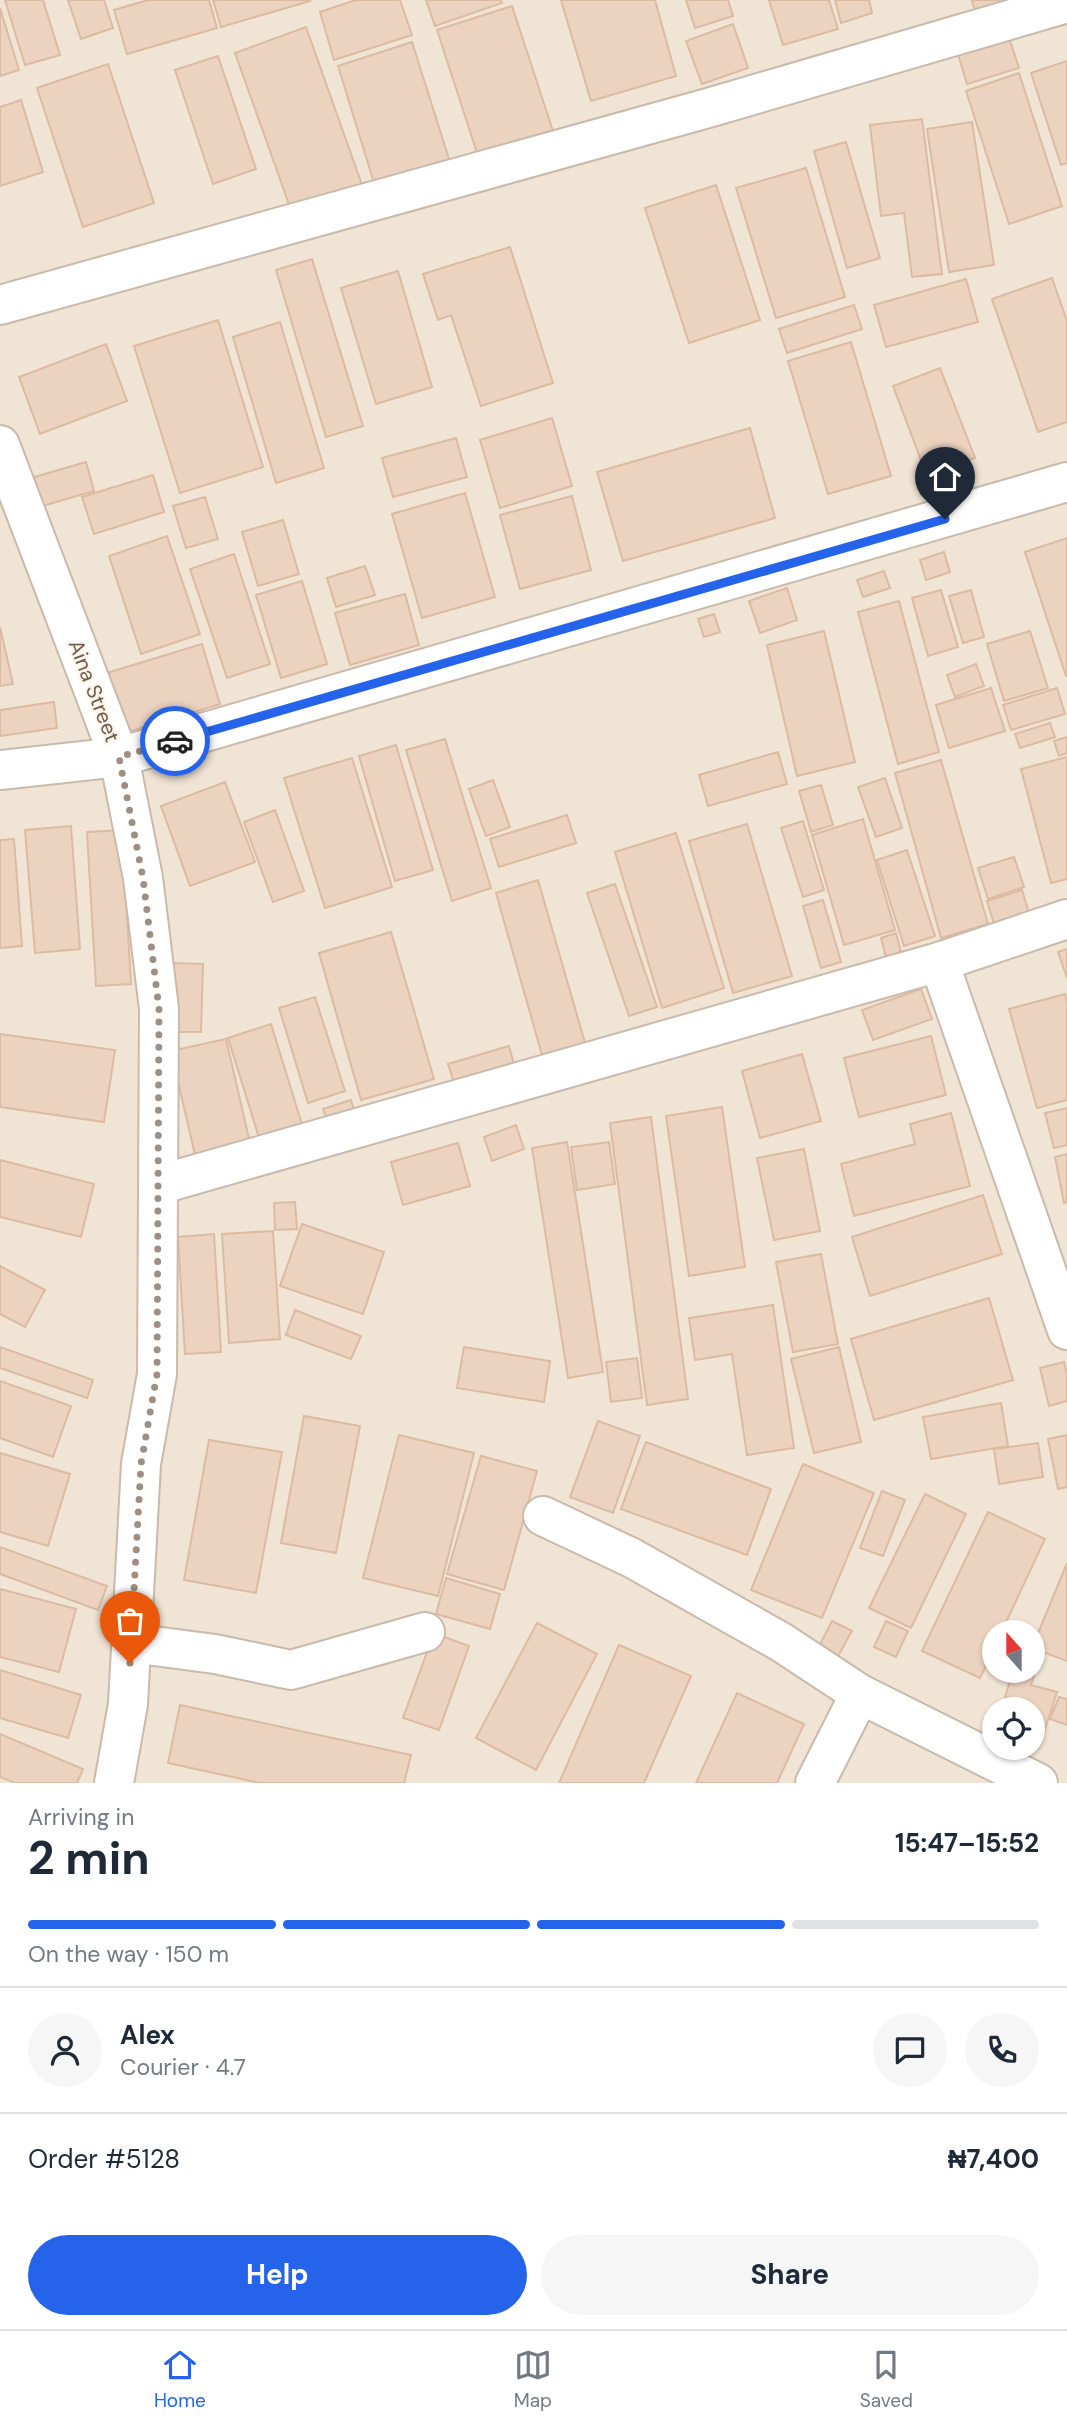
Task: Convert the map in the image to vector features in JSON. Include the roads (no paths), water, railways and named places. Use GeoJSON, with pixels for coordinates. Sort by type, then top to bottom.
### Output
{"type":"FeatureCollection","features":[{"type":"Feature","properties":{"kind":"street"},"geometry":{"type":"LineString","coordinates":[[0,305],[708,108],[1067,3]]}},
{"type":"Feature","properties":{"kind":"street","name":"Aina Street"},"geometry":{"type":"LineString","coordinates":[[0,445],[119,757],[143,878],[159,1009],[157,1374],[141,1464],[128,1704],[114,1783]]}},
{"type":"Feature","properties":{"kind":"street"},"geometry":{"type":"LineString","coordinates":[[0,770],[119,757],[1067,482]]}},
{"type":"Feature","properties":{"kind":"street"},"geometry":{"type":"LineString","coordinates":[[159,1185],[939,962],[1067,919]]}},
{"type":"Feature","properties":{"kind":"street"},"geometry":{"type":"LineString","coordinates":[[939,962],[1067,1330]]}},
{"type":"Feature","properties":{"kind":"street"},"geometry":{"type":"LineString","coordinates":[[543,1516],[643,1564],[781,1642],[860,1694],[1038,1783]]}},
{"type":"Feature","properties":{"kind":"street"},"geometry":{"type":"LineString","coordinates":[[131,1643],[215,1654],[290,1670],[425,1632]]}},
{"type":"Feature","properties":{"kind":"street"},"geometry":{"type":"LineString","coordinates":[[815,1783],[860,1694]]}}]}
